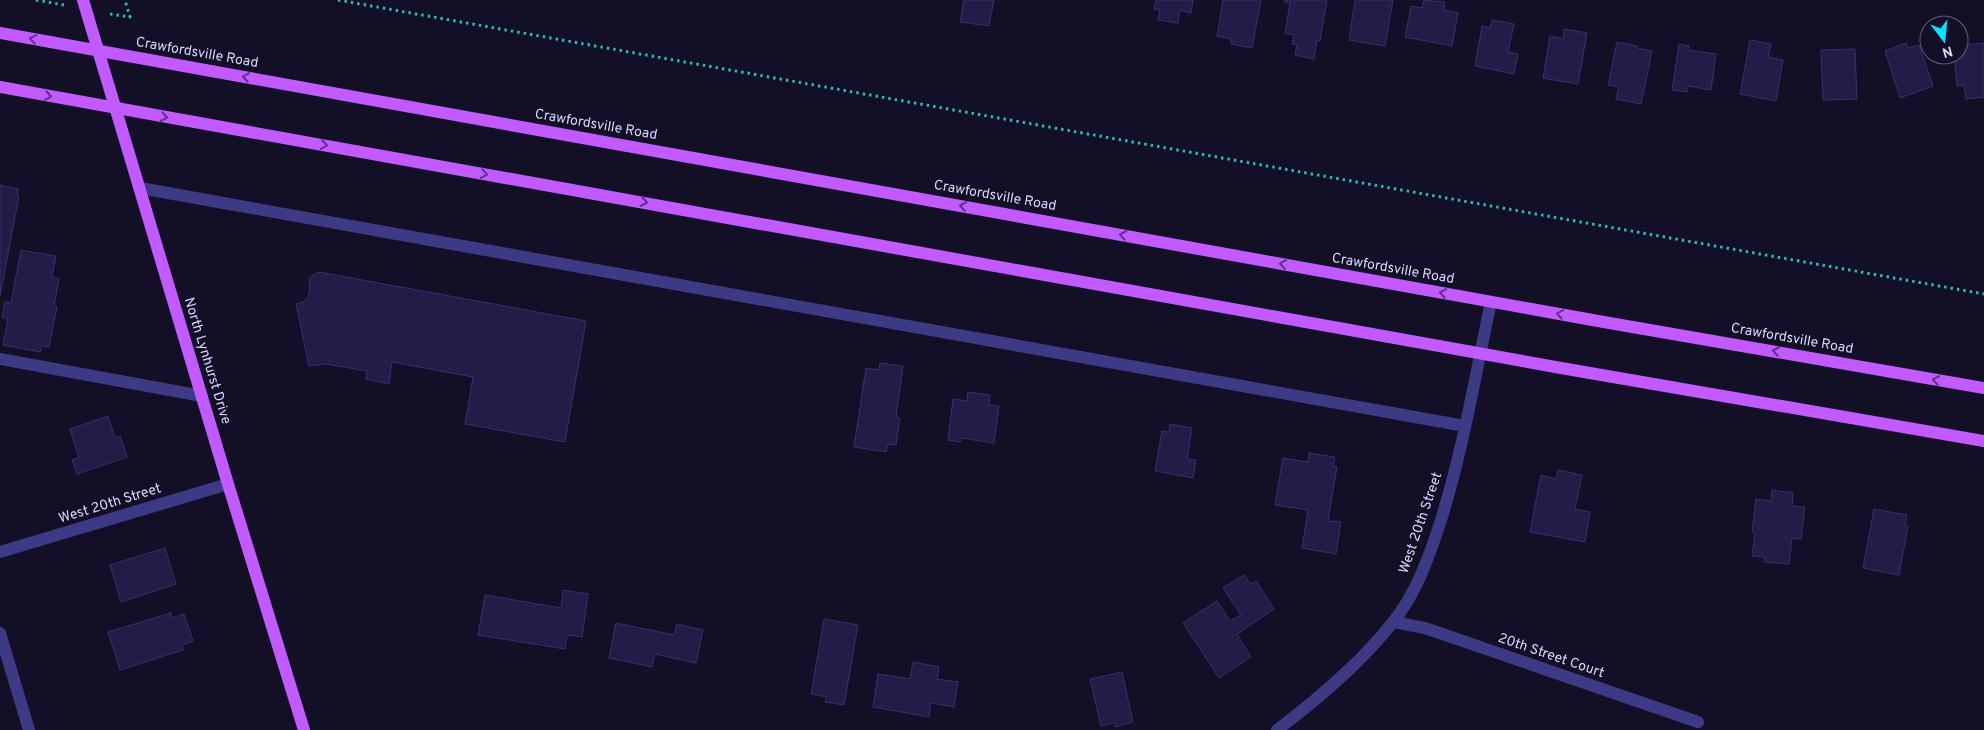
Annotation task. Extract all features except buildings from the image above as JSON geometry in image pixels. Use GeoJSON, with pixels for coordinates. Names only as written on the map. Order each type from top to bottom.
{"type":"FeatureCollection","features":[{"type":"Feature","properties":{"kind":"main road","name":"North Lynhurst Drive"},"geometry":{"type":"LineString","coordinates":[[83,0],[304,730]]}},
{"type":"Feature","properties":{"kind":"main road","name":"Crawfordsville Road"},"geometry":{"type":"LineString","coordinates":[[0,33],[1491,302],[1984,388]]}},
{"type":"Feature","properties":{"kind":"main road"},"geometry":{"type":"LineString","coordinates":[[0,87],[1480,353],[1984,441]]}},
{"type":"Feature","properties":{"kind":"street"},"geometry":{"type":"LineString","coordinates":[[140,188],[1465,426]]}},
{"type":"Feature","properties":{"kind":"street","name":"West 20th Street"},"geometry":{"type":"LineString","coordinates":[[1277,730],[1352,666],[1393,622],[1411,593],[1428,558],[1457,465],[1491,302]]}},
{"type":"Feature","properties":{"kind":"street"},"geometry":{"type":"LineString","coordinates":[[0,359],[202,396]]}},
{"type":"Feature","properties":{"kind":"street","name":"West 20th Street"},"geometry":{"type":"LineString","coordinates":[[0,552],[228,484]]}},
{"type":"Feature","properties":{"kind":"street","name":"20th Street Court"},"geometry":{"type":"LineString","coordinates":[[1393,622],[1425,628],[1698,722]]}},
{"type":"Feature","properties":{"kind":"street"},"geometry":{"type":"LineString","coordinates":[[0,633],[29,730]]}},
{"type":"Feature","properties":{"kind":"path"},"geometry":{"type":"LineString","coordinates":[[125,0],[130,17]]}},
{"type":"Feature","properties":{"kind":"path"},"geometry":{"type":"LineString","coordinates":[[338,0],[1984,294]]}}]}
